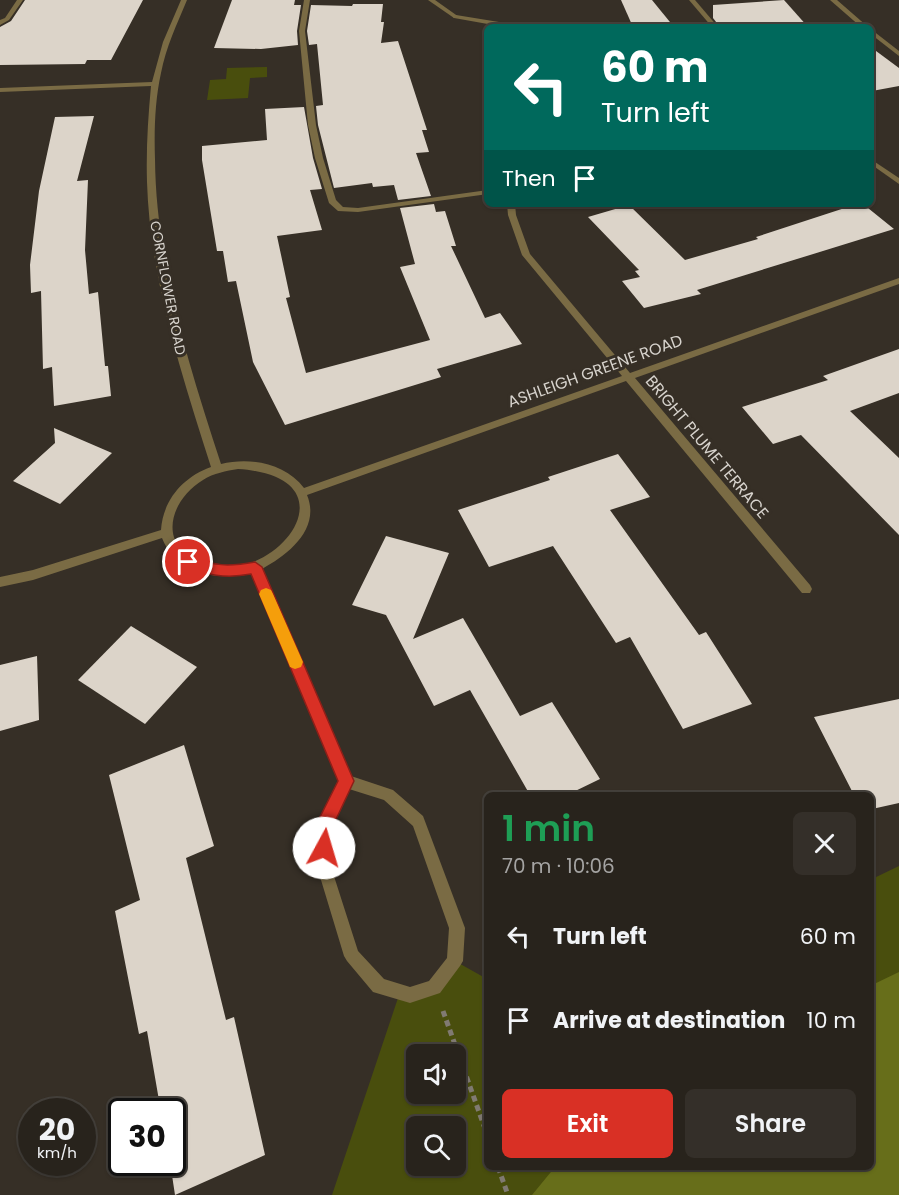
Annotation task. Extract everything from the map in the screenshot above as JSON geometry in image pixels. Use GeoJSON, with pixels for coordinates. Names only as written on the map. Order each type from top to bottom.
{"type":"FeatureCollection","features":[{"type":"Feature","properties":{"kind":"street"},"geometry":{"type":"LineString","coordinates":[[0,23],[7,19],[20,0]]}},
{"type":"Feature","properties":{"kind":"street","name":"CORNFLOWER ROAD"},"geometry":{"type":"LineString","coordinates":[[184,0],[170,32],[155,84],[149,159],[155,238],[180,355],[217,469]]}},
{"type":"Feature","properties":{"kind":"street"},"geometry":{"type":"LineString","coordinates":[[307,0],[302,31],[312,125],[332,201],[341,209],[358,210],[484,193]]}},
{"type":"Feature","properties":{"kind":"street"},"geometry":{"type":"LineString","coordinates":[[430,0],[456,17],[499,24]]}},
{"type":"Feature","properties":{"kind":"street"},"geometry":{"type":"LineString","coordinates":[[692,0],[712,24]]}},
{"type":"Feature","properties":{"kind":"street"},"geometry":{"type":"LineString","coordinates":[[833,0],[861,24]]}},
{"type":"Feature","properties":{"kind":"street"},"geometry":{"type":"LineString","coordinates":[[874,34],[899,54]]}},
{"type":"Feature","properties":{"kind":"street"},"geometry":{"type":"LineString","coordinates":[[0,90],[155,84]]}},
{"type":"Feature","properties":{"kind":"street"},"geometry":{"type":"LineString","coordinates":[[874,163],[899,182]]}},
{"type":"Feature","properties":{"kind":"street","name":"BRIGHT PLUME TERRACE"},"geometry":{"type":"LineString","coordinates":[[511,207],[526,255],[806,589]]}},
{"type":"Feature","properties":{"kind":"street","name":"ASHLEIGH GREENE ROAD"},"geometry":{"type":"LineString","coordinates":[[302,493],[899,282]]}},
{"type":"Feature","properties":{"kind":"street"},"geometry":{"type":"LineString","coordinates":[[238,465],[258,465],[277,471],[292,480],[302,493],[305,510],[303,526],[292,543],[276,558],[255,567],[231,572],[208,570],[188,562],[173,549],[166,532],[167,516],[173,501],[184,488],[217,469],[238,465]]}},
{"type":"Feature","properties":{"kind":"street"},"geometry":{"type":"LineString","coordinates":[[0,582],[33,575],[166,532]]}},
{"type":"Feature","properties":{"kind":"street"},"geometry":{"type":"LineString","coordinates":[[255,567],[346,781],[388,795],[418,821],[457,928],[455,961],[434,987],[410,995],[379,986],[352,956],[325,870],[323,827],[346,781]]}},
{"type":"Feature","properties":{"kind":"path"},"geometry":{"type":"LineString","coordinates":[[434,987],[484,1126]]}},
{"type":"Feature","properties":{"kind":"path"},"geometry":{"type":"LineString","coordinates":[[499,1170],[508,1195]]}},
{"type":"Feature","properties":{"kind":"green space"},"geometry":{"type":"Polygon","coordinates":[[[267,67],[267,77],[250,78],[248,98],[207,100],[210,80],[226,79],[227,68],[267,67]]]}},
{"type":"Feature","properties":{"kind":"green space"},"geometry":{"type":"Polygon","coordinates":[[[899,866],[899,1195],[332,1195],[400,992],[434,987],[455,961],[484,977],[484,1170],[874,1170],[874,878],[899,866]]]}},
{"type":"Feature","properties":{"kind":"green space"},"geometry":{"type":"Polygon","coordinates":[[[899,972],[899,1195],[532,1195],[553,1170],[874,1170],[874,984],[899,972]]]}},
{"type":"Feature","properties":{"kind":"building"},"geometry":{"type":"Polygon","coordinates":[[[25,0],[143,0],[111,60],[87,60],[85,64],[0,65],[0,27],[11,21],[25,0]]]}},
{"type":"Feature","properties":{"kind":"building"},"geometry":{"type":"Polygon","coordinates":[[[232,0],[295,0],[294,5],[301,5],[297,31],[298,45],[261,49],[214,48],[232,0]]]}},
{"type":"Feature","properties":{"kind":"building"},"geometry":{"type":"Polygon","coordinates":[[[621,0],[652,0],[672,24],[632,24],[621,0]]]}},
{"type":"Feature","properties":{"kind":"building"},"geometry":{"type":"Polygon","coordinates":[[[784,0],[805,24],[718,24],[713,18],[713,5],[784,0]]]}},
{"type":"Feature","properties":{"kind":"building"},"geometry":{"type":"Polygon","coordinates":[[[353,4],[383,4],[381,22],[384,22],[381,43],[398,41],[427,130],[422,130],[429,152],[416,153],[431,196],[398,200],[394,185],[373,187],[372,183],[334,188],[318,125],[316,106],[323,105],[317,44],[309,45],[307,31],[311,5],[352,6],[353,4]]]}},
{"type":"Feature","properties":{"kind":"building"},"geometry":{"type":"Polygon","coordinates":[[[874,49],[899,68],[899,86],[874,91],[874,49]]]}},
{"type":"Feature","properties":{"kind":"building"},"geometry":{"type":"Polygon","coordinates":[[[304,107],[313,158],[322,189],[310,190],[322,230],[277,236],[290,297],[286,298],[306,373],[430,340],[400,267],[415,264],[400,208],[434,204],[436,212],[445,211],[456,246],[451,246],[485,318],[500,313],[522,344],[437,369],[441,377],[285,425],[253,362],[236,281],[228,282],[223,251],[217,251],[202,160],[202,146],[267,140],[265,109],[304,107]]]}},
{"type":"Feature","properties":{"kind":"building"},"geometry":{"type":"Polygon","coordinates":[[[94,116],[77,181],[88,180],[85,250],[89,294],[98,292],[105,366],[108,366],[111,396],[54,406],[52,367],[43,369],[41,291],[31,293],[30,265],[39,191],[55,117],[94,116]]]}},
{"type":"Feature","properties":{"kind":"building"},"geometry":{"type":"Polygon","coordinates":[[[622,207],[631,207],[685,260],[758,239],[756,237],[848,207],[867,207],[894,229],[697,290],[701,294],[644,308],[622,281],[640,277],[635,271],[639,270],[588,217],[622,207]]]}},
{"type":"Feature","properties":{"kind":"building"},"geometry":{"type":"Polygon","coordinates":[[[899,349],[899,393],[850,411],[899,458],[899,535],[801,435],[773,444],[742,407],[828,380],[823,376],[899,349]]]}},
{"type":"Feature","properties":{"kind":"building"},"geometry":{"type":"Polygon","coordinates":[[[54,428],[112,453],[60,504],[13,481],[55,443],[54,428]]]}},
{"type":"Feature","properties":{"kind":"building"},"geometry":{"type":"Polygon","coordinates":[[[618,454],[650,497],[610,510],[699,635],[706,632],[752,704],[683,729],[630,637],[616,643],[553,546],[489,567],[458,510],[550,480],[548,477],[618,454]]]}},
{"type":"Feature","properties":{"kind":"building"},"geometry":{"type":"Polygon","coordinates":[[[386,536],[449,553],[413,639],[463,618],[520,716],[552,702],[600,779],[573,792],[528,792],[470,690],[434,706],[386,615],[352,605],[386,536]]]}},
{"type":"Feature","properties":{"kind":"building"},"geometry":{"type":"Polygon","coordinates":[[[131,626],[197,667],[145,724],[78,680],[131,626]]]}},
{"type":"Feature","properties":{"kind":"building"},"geometry":{"type":"Polygon","coordinates":[[[37,656],[39,720],[0,731],[0,665],[37,656]]]}},
{"type":"Feature","properties":{"kind":"building"},"geometry":{"type":"Polygon","coordinates":[[[899,699],[899,803],[874,809],[874,792],[852,792],[814,717],[899,699]]]}},
{"type":"Feature","properties":{"kind":"building"},"geometry":{"type":"Polygon","coordinates":[[[184,745],[214,846],[186,858],[226,1020],[234,1017],[265,1155],[175,1195],[172,1176],[186,1176],[186,1098],[159,1098],[147,1031],[139,1034],[115,911],[140,900],[109,775],[184,745]]]}},
{"type":"Feature","properties":{"kind":"slow traffic"},"geometry":{"type":"LineString","coordinates":[[266,594],[295,662]]}},
{"type":"Feature","properties":{"kind":"route"},"geometry":{"type":"LineString","coordinates":[[188,562],[208,570],[231,572],[255,567],[346,781],[323,827],[324,848]]}}]}
